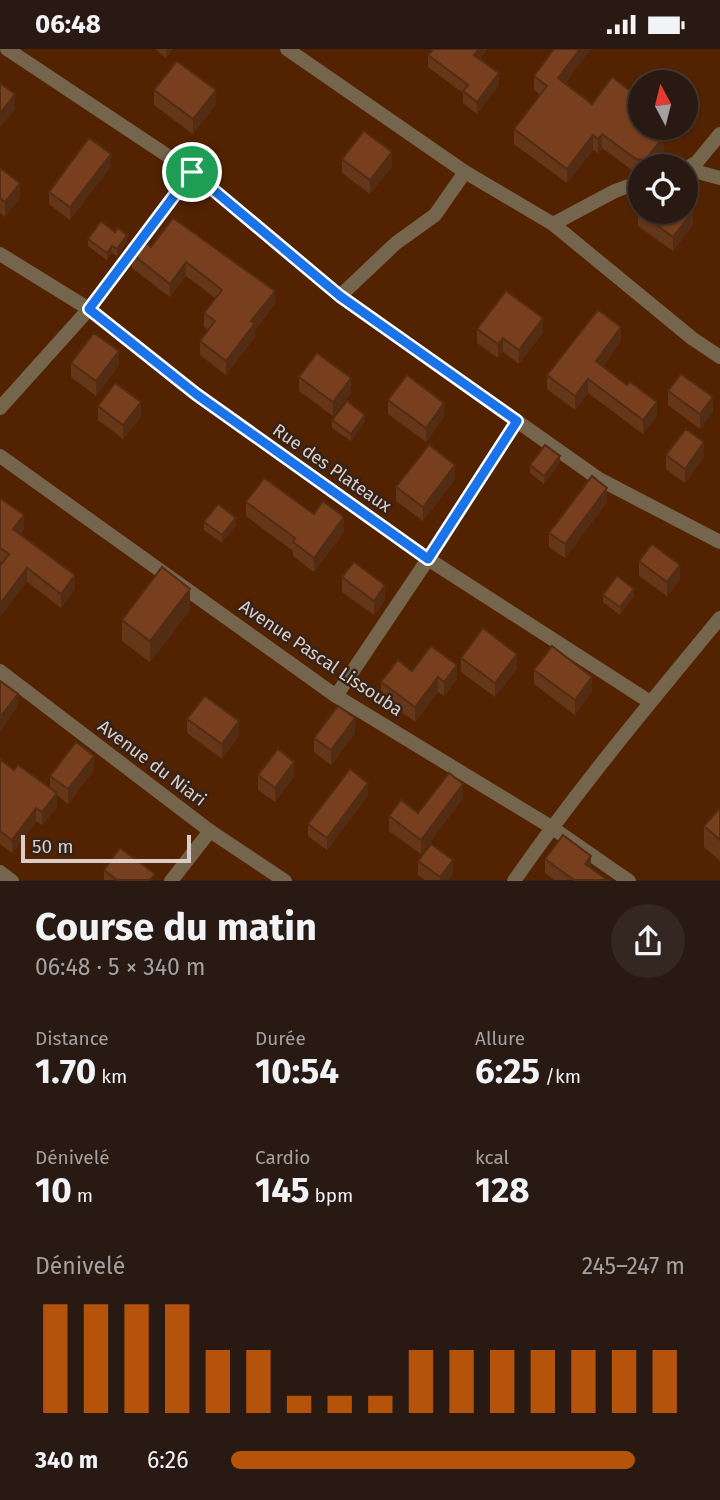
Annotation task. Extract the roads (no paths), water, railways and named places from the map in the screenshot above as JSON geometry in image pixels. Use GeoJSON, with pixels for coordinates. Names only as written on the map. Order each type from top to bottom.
{"type":"FeatureCollection","features":[{"type":"Feature","properties":{"kind":"street"},"geometry":{"type":"LineString","coordinates":[[7,49],[192,172],[340,296],[599,479],[720,542]]}},
{"type":"Feature","properties":{"kind":"street"},"geometry":{"type":"LineString","coordinates":[[287,49],[464,172],[553,224],[693,339],[720,357]]}},
{"type":"Feature","properties":{"kind":"street"},"geometry":{"type":"LineString","coordinates":[[698,161],[720,134]]}},
{"type":"Feature","properties":{"kind":"street"},"geometry":{"type":"LineString","coordinates":[[0,408],[89,309],[192,172]]}},
{"type":"Feature","properties":{"kind":"street"},"geometry":{"type":"LineString","coordinates":[[340,296],[396,243],[436,215],[464,172]]}},
{"type":"Feature","properties":{"kind":"street"},"geometry":{"type":"LineString","coordinates":[[698,172],[720,178]]}},
{"type":"Feature","properties":{"kind":"street"},"geometry":{"type":"LineString","coordinates":[[553,224],[628,186]]}},
{"type":"Feature","properties":{"kind":"street","name":"Rue des Plateaux"},"geometry":{"type":"LineString","coordinates":[[0,254],[89,309],[196,394],[428,559],[650,702]]}},
{"type":"Feature","properties":{"kind":"street"},"geometry":{"type":"LineString","coordinates":[[336,696],[517,421]]}},
{"type":"Feature","properties":{"kind":"street","name":"Avenue Pascal Lissouba"},"geometry":{"type":"LineString","coordinates":[[0,456],[336,696],[551,828],[629,880]]}},
{"type":"Feature","properties":{"kind":"street"},"geometry":{"type":"LineString","coordinates":[[514,880],[551,828],[650,702],[720,618]]}},
{"type":"Feature","properties":{"kind":"street","name":"Avenue du Niari"},"geometry":{"type":"LineString","coordinates":[[0,671],[210,831],[285,880]]}},
{"type":"Feature","properties":{"kind":"street"},"geometry":{"type":"LineString","coordinates":[[171,880],[210,831]]}},
{"type":"Feature","properties":{"kind":"street"},"geometry":{"type":"LineString","coordinates":[[0,872],[12,880]]}}]}
